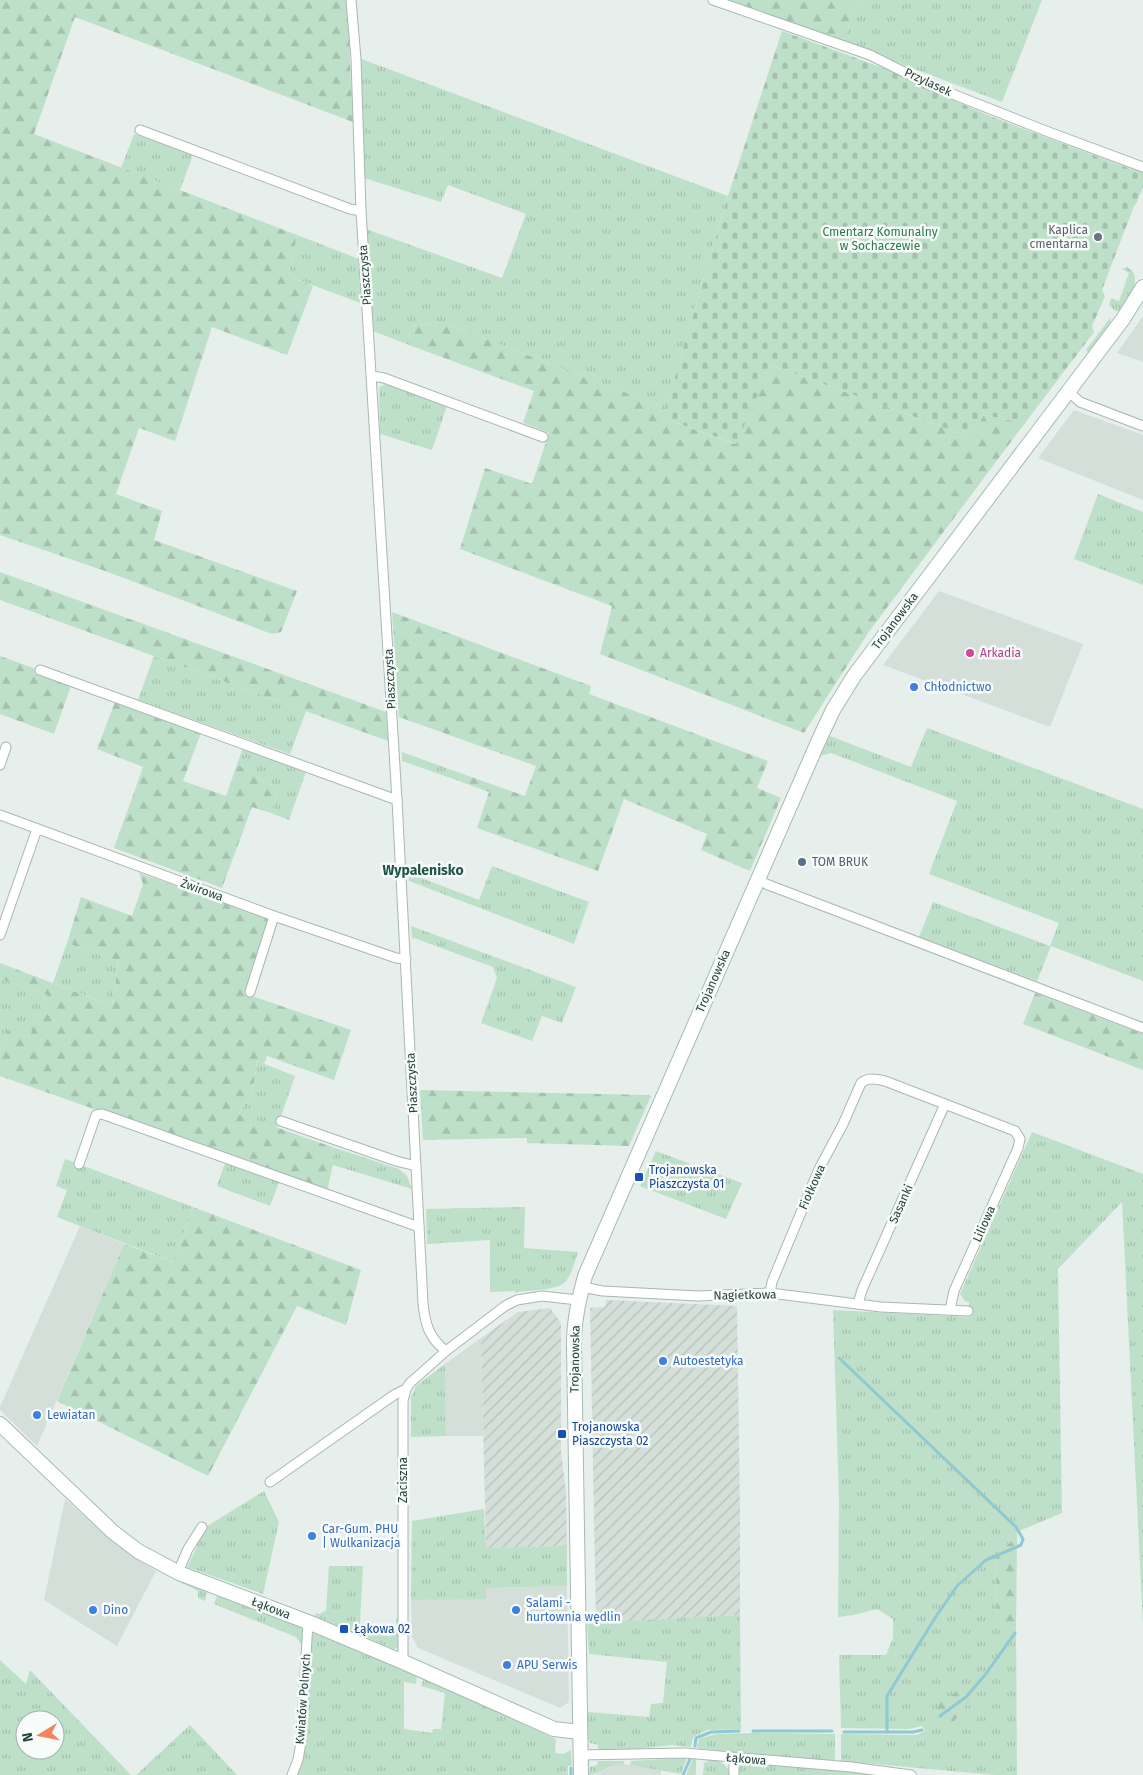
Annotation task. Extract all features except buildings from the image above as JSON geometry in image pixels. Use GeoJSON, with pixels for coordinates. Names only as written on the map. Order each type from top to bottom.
{"type":"FeatureCollection","features":[{"type":"Feature","properties":{"kind":"street","name":"Piaszczysta"},"geometry":{"type":"LineString","coordinates":[[351,0],[356,59],[361,211],[397,800],[425,1317],[435,1342],[446,1351]]}},
{"type":"Feature","properties":{"kind":"street","name":"Przylasek"},"geometry":{"type":"LineString","coordinates":[[713,0],[870,55],[932,86],[1143,167]]}},
{"type":"Feature","properties":{"kind":"street"},"geometry":{"type":"LineString","coordinates":[[140,130],[350,209],[361,211]]}},
{"type":"Feature","properties":{"kind":"street","name":"Trojanowska"},"geometry":{"type":"LineString","coordinates":[[581,1775],[574,1326],[580,1293],[594,1254],[833,710],[854,676],[1123,319],[1143,287]]}},
{"type":"Feature","properties":{"kind":"street"},"geometry":{"type":"LineString","coordinates":[[372,376],[384,378],[543,437]]}},
{"type":"Feature","properties":{"kind":"street"},"geometry":{"type":"LineString","coordinates":[[1068,391],[1080,402],[1143,426]]}},
{"type":"Feature","properties":{"kind":"street"},"geometry":{"type":"LineString","coordinates":[[40,670],[397,800]]}},
{"type":"Feature","properties":{"kind":"street"},"geometry":{"type":"LineString","coordinates":[[0,765],[6,748]]}},
{"type":"Feature","properties":{"kind":"street","name":"Żwirowa"},"geometry":{"type":"LineString","coordinates":[[0,816],[274,916],[396,958],[406,959]]}},
{"type":"Feature","properties":{"kind":"street"},"geometry":{"type":"LineString","coordinates":[[0,935],[37,829]]}},
{"type":"Feature","properties":{"kind":"street"},"geometry":{"type":"LineString","coordinates":[[758,878],[766,884],[1143,1028]]}},
{"type":"Feature","properties":{"kind":"street"},"geometry":{"type":"LineString","coordinates":[[250,992],[274,916]]}},
{"type":"Feature","properties":{"kind":"street","name":"Fiołkowa"},"geometry":{"type":"LineString","coordinates":[[770,1293],[772,1282],[819,1169],[843,1124],[861,1083],[866,1079],[885,1081],[945,1104]]}},
{"type":"Feature","properties":{"kind":"street","name":"Liliowa"},"geometry":{"type":"LineString","coordinates":[[945,1104],[1014,1131],[1020,1139],[1018,1148],[954,1292],[950,1310]]}},
{"type":"Feature","properties":{"kind":"street","name":"Sasanki"},"geometry":{"type":"LineString","coordinates":[[858,1304],[862,1290],[945,1104]]}},
{"type":"Feature","properties":{"kind":"street"},"geometry":{"type":"LineString","coordinates":[[79,1164],[96,1114],[102,1114],[419,1227]]}},
{"type":"Feature","properties":{"kind":"street"},"geometry":{"type":"LineString","coordinates":[[281,1121],[396,1161],[416,1166]]}},
{"type":"Feature","properties":{"kind":"street","name":"Nagietkowa"},"geometry":{"type":"LineString","coordinates":[[580,1293],[603,1291],[698,1296],[770,1293],[881,1307],[968,1311]]}},
{"type":"Feature","properties":{"kind":"street"},"geometry":{"type":"LineString","coordinates":[[270,1482],[394,1395],[406,1389],[410,1383],[446,1351],[505,1306],[517,1300],[580,1293]]}},
{"type":"Feature","properties":{"kind":"street","name":"Zaciszna"},"geometry":{"type":"LineString","coordinates":[[400,1661],[403,1655],[403,1401],[406,1389]]}},
{"type":"Feature","properties":{"kind":"street","name":"Łąkowa"},"geometry":{"type":"LineString","coordinates":[[0,1424],[113,1532],[138,1551],[178,1572],[308,1622],[554,1729],[580,1732]]}},
{"type":"Feature","properties":{"kind":"street"},"geometry":{"type":"LineString","coordinates":[[178,1572],[188,1549],[202,1527]]}},
{"type":"Feature","properties":{"kind":"street","name":"Kwiatów Polnych"},"geometry":{"type":"LineString","coordinates":[[292,1775],[298,1760],[301,1742],[308,1622]]}},
{"type":"Feature","properties":{"kind":"street","name":"Łąkowa"},"geometry":{"type":"LineString","coordinates":[[580,1755],[685,1753],[851,1767],[911,1775]]}},
{"type":"Feature","properties":{"kind":"street"},"geometry":{"type":"LineString","coordinates":[[734,1758],[734,1775]]}},
{"type":"Feature","properties":{"kind":"shaded area"},"geometry":{"type":"Polygon","coordinates":[[[1143,316],[1143,362],[1117,353],[1143,316]]]}},
{"type":"Feature","properties":{"kind":"shaded area"},"geometry":{"type":"Polygon","coordinates":[[[1074,410],[1143,435],[1143,500],[1038,458],[1074,410]]]}},
{"type":"Feature","properties":{"kind":"shaded area"},"geometry":{"type":"Polygon","coordinates":[[[939,591],[1083,644],[1050,727],[883,665],[939,591]]]}},
{"type":"Feature","properties":{"kind":"shaded area"},"geometry":{"type":"Polygon","coordinates":[[[80,1226],[124,1244],[37,1446],[0,1410],[0,1407],[80,1226]]]}},
{"type":"Feature","properties":{"kind":"shaded area"},"geometry":{"type":"Polygon","coordinates":[[[606,1300],[737,1306],[740,1615],[596,1623],[590,1308],[605,1307],[606,1300]]]}},
{"type":"Feature","properties":{"kind":"shaded area"},"geometry":{"type":"Polygon","coordinates":[[[550,1308],[561,1323],[561,1452],[566,1491],[567,1546],[486,1548],[481,1338],[518,1312],[550,1308]]]}},
{"type":"Feature","properties":{"kind":"shaded area"},"geometry":{"type":"Polygon","coordinates":[[[481,1338],[483,1436],[446,1436],[445,1364],[481,1338]]]}},
{"type":"Feature","properties":{"kind":"shaded area"},"geometry":{"type":"Polygon","coordinates":[[[65,1499],[117,1545],[156,1571],[117,1646],[44,1600],[65,1499]]]}},
{"type":"Feature","properties":{"kind":"shaded area"},"geometry":{"type":"Polygon","coordinates":[[[567,1586],[569,1702],[560,1708],[418,1648],[412,1637],[411,1600],[486,1598],[486,1588],[567,1586]]]}},
{"type":"Feature","properties":{"kind":"shaded area"},"geometry":{"type":"Polygon","coordinates":[[[617,1763],[661,1770],[661,1775],[596,1775],[617,1763]]]}},
{"type":"Feature","properties":{"kind":"green space"},"geometry":{"type":"Polygon","coordinates":[[[0,0],[347,0],[353,122],[75,17],[34,134],[297,235],[288,276],[313,286],[287,355],[212,327],[175,441],[139,428],[116,494],[162,511],[154,540],[297,591],[281,632],[272,634],[108,572],[0,535],[0,0]]]}},
{"type":"Feature","properties":{"kind":"green space"},"geometry":{"type":"Polygon","coordinates":[[[725,0],[858,0],[843,42],[725,0]]]}},
{"type":"Feature","properties":{"kind":"green space"},"geometry":{"type":"Polygon","coordinates":[[[858,0],[1042,0],[1002,102],[843,42],[858,0]]]}},
{"type":"Feature","properties":{"kind":"green space","name":"Cmentarz Komunalny w Sochaczewie"},"geometry":{"type":"Polygon","coordinates":[[[782,31],[905,76],[941,95],[995,118],[1131,169],[1143,171],[1143,187],[1102,290],[1105,296],[1092,326],[1094,332],[1025,423],[984,415],[970,437],[771,365],[736,444],[663,418],[728,196],[782,31]]]}},
{"type":"Feature","properties":{"kind":"green space"},"geometry":{"type":"Polygon","coordinates":[[[359,58],[728,196],[666,408],[441,322],[410,326],[409,345],[373,331],[366,229],[502,278],[526,214],[448,185],[441,202],[364,178],[359,58]]]}},
{"type":"Feature","properties":{"kind":"green space"},"geometry":{"type":"Polygon","coordinates":[[[134,134],[193,155],[180,190],[121,168],[134,134]]]}},
{"type":"Feature","properties":{"kind":"green space"},"geometry":{"type":"Polygon","coordinates":[[[297,235],[359,259],[363,304],[288,276],[297,235]]]}},
{"type":"Feature","properties":{"kind":"green space"},"geometry":{"type":"Polygon","coordinates":[[[1127,267],[1134,276],[1134,287],[1123,311],[1115,311],[1109,305],[1111,298],[1119,301],[1129,273],[1122,269],[1127,267]]]}},
{"type":"Feature","properties":{"kind":"green space"},"geometry":{"type":"Polygon","coordinates":[[[1110,318],[1112,325],[1089,353],[1086,350],[1110,318]]]}},
{"type":"Feature","properties":{"kind":"green space"},"geometry":{"type":"Polygon","coordinates":[[[441,322],[666,408],[663,418],[735,444],[771,365],[970,437],[984,415],[1025,423],[868,633],[804,733],[600,654],[612,606],[460,549],[485,468],[532,484],[549,433],[523,423],[534,391],[409,345],[410,326],[441,322]]]}},
{"type":"Feature","properties":{"kind":"green space"},"geometry":{"type":"Polygon","coordinates":[[[386,384],[447,406],[432,450],[380,434],[379,387],[386,384]]]}},
{"type":"Feature","properties":{"kind":"green space"},"geometry":{"type":"Polygon","coordinates":[[[1098,494],[1143,512],[1143,585],[1074,559],[1098,494]]]}},
{"type":"Feature","properties":{"kind":"green space"},"geometry":{"type":"Polygon","coordinates":[[[0,572],[386,712],[388,741],[0,600],[0,572]]]}},
{"type":"Feature","properties":{"kind":"green space"},"geometry":{"type":"Polygon","coordinates":[[[392,612],[591,686],[589,694],[768,761],[757,788],[781,798],[750,871],[701,850],[707,834],[624,799],[598,871],[477,828],[489,792],[459,781],[460,773],[525,796],[536,766],[399,717],[392,612]]]}},
{"type":"Feature","properties":{"kind":"green space"},"geometry":{"type":"Polygon","coordinates":[[[0,656],[36,669],[35,673],[71,686],[54,734],[0,714],[0,656]]]}},
{"type":"Feature","properties":{"kind":"green space"},"geometry":{"type":"Polygon","coordinates":[[[154,656],[306,711],[290,754],[138,700],[154,656]]]}},
{"type":"Feature","properties":{"kind":"green space"},"geometry":{"type":"Polygon","coordinates":[[[115,702],[201,733],[183,781],[226,796],[237,764],[278,790],[271,813],[252,807],[222,888],[114,848],[143,767],[97,749],[115,702]]]}},
{"type":"Feature","properties":{"kind":"green space"},"geometry":{"type":"Polygon","coordinates":[[[927,728],[1143,809],[1143,981],[1051,946],[1037,981],[919,937],[933,902],[1050,946],[1059,923],[929,874],[957,801],[831,753],[820,756],[830,736],[911,767],[927,728]]]}},
{"type":"Feature","properties":{"kind":"green space"},"geometry":{"type":"Polygon","coordinates":[[[243,748],[306,772],[289,820],[271,813],[278,790],[237,764],[243,748]]]}},
{"type":"Feature","properties":{"kind":"green space"},"geometry":{"type":"Polygon","coordinates":[[[402,752],[460,773],[459,781],[402,761],[402,752]]]}},
{"type":"Feature","properties":{"kind":"green space"},"geometry":{"type":"Polygon","coordinates":[[[492,866],[589,902],[574,944],[409,881],[408,873],[479,900],[492,866]]]}},
{"type":"Feature","properties":{"kind":"green space"},"geometry":{"type":"Polygon","coordinates":[[[139,873],[270,919],[246,994],[351,1030],[334,1080],[267,1056],[264,1064],[257,1061],[252,1095],[238,1114],[332,1147],[333,1165],[327,1191],[0,1076],[0,1051],[7,1031],[31,1038],[32,1024],[47,995],[0,979],[0,963],[113,1006],[118,961],[67,943],[81,897],[132,916],[143,884],[139,873]]]}},
{"type":"Feature","properties":{"kind":"green space"},"geometry":{"type":"Polygon","coordinates":[[[411,926],[576,987],[562,1023],[542,1016],[532,1041],[481,1023],[497,978],[493,967],[414,938],[412,939],[411,926]]]}},
{"type":"Feature","properties":{"kind":"green space"},"geometry":{"type":"Polygon","coordinates":[[[67,943],[118,961],[113,1006],[53,983],[67,943]]]}},
{"type":"Feature","properties":{"kind":"green space"},"geometry":{"type":"Polygon","coordinates":[[[0,979],[47,995],[32,1024],[32,1038],[7,1032],[0,1051],[0,979]]]}},
{"type":"Feature","properties":{"kind":"green space"},"geometry":{"type":"Polygon","coordinates":[[[1035,993],[1143,1034],[1143,1070],[1023,1024],[1035,993]]]}},
{"type":"Feature","properties":{"kind":"green space"},"geometry":{"type":"Polygon","coordinates":[[[257,1061],[295,1076],[277,1128],[238,1114],[252,1095],[257,1061]]]}},
{"type":"Feature","properties":{"kind":"green space"},"geometry":{"type":"Polygon","coordinates":[[[420,1090],[651,1096],[629,1146],[527,1143],[527,1138],[423,1140],[420,1090]]]}},
{"type":"Feature","properties":{"kind":"green space"},"geometry":{"type":"Polygon","coordinates":[[[1032,1132],[1143,1174],[1143,1625],[1122,1202],[1058,1269],[1062,1513],[1017,1532],[1017,1539],[996,1551],[997,1626],[1016,1629],[1017,1775],[995,1775],[841,1761],[841,1734],[917,1735],[925,1731],[922,1726],[909,1729],[841,1728],[839,1655],[886,1655],[893,1638],[893,1619],[877,1609],[838,1617],[839,1501],[833,1310],[969,1317],[969,1302],[965,1301],[960,1294],[1032,1132]]]}},
{"type":"Feature","properties":{"kind":"green space"},"geometry":{"type":"Polygon","coordinates":[[[332,1147],[399,1169],[407,1176],[412,1189],[333,1165],[332,1147]]]}},
{"type":"Feature","properties":{"kind":"green space"},"geometry":{"type":"Polygon","coordinates":[[[656,1151],[742,1183],[726,1219],[640,1186],[656,1151]]]}},
{"type":"Feature","properties":{"kind":"green space"},"geometry":{"type":"Polygon","coordinates":[[[65,1159],[193,1207],[173,1262],[57,1217],[67,1190],[56,1186],[65,1159]]]}},
{"type":"Feature","properties":{"kind":"green space"},"geometry":{"type":"Polygon","coordinates":[[[226,1160],[280,1180],[270,1206],[217,1186],[226,1160]]]}},
{"type":"Feature","properties":{"kind":"green space"},"geometry":{"type":"Polygon","coordinates":[[[193,1207],[361,1270],[346,1325],[297,1306],[208,1476],[57,1401],[124,1244],[173,1262],[193,1207]]]}},
{"type":"Feature","properties":{"kind":"green space"},"geometry":{"type":"Polygon","coordinates":[[[525,1207],[524,1248],[578,1252],[572,1271],[562,1285],[550,1289],[515,1293],[515,1291],[490,1292],[490,1240],[427,1244],[426,1209],[525,1207]]]}},
{"type":"Feature","properties":{"kind":"green space"},"geometry":{"type":"Polygon","coordinates":[[[445,1364],[446,1436],[411,1437],[411,1397],[416,1386],[445,1364]]]}},
{"type":"Feature","properties":{"kind":"green space"},"geometry":{"type":"Polygon","coordinates":[[[264,1491],[279,1522],[263,1594],[187,1567],[197,1547],[197,1539],[204,1528],[264,1491]]]}},
{"type":"Feature","properties":{"kind":"green space"},"geometry":{"type":"Polygon","coordinates":[[[484,1509],[486,1548],[567,1546],[567,1586],[486,1588],[486,1599],[411,1600],[412,1521],[484,1509]]]}},
{"type":"Feature","properties":{"kind":"green space"},"geometry":{"type":"Polygon","coordinates":[[[1017,1539],[1016,1629],[997,1627],[996,1551],[1017,1539]]]}},
{"type":"Feature","properties":{"kind":"green space"},"geometry":{"type":"Polygon","coordinates":[[[329,1566],[363,1566],[360,1624],[389,1637],[396,1632],[396,1618],[400,1619],[400,1644],[398,1647],[394,1649],[315,1616],[316,1613],[320,1614],[326,1610],[329,1566]]]}},
{"type":"Feature","properties":{"kind":"green space"},"geometry":{"type":"Polygon","coordinates":[[[178,1581],[207,1591],[205,1601],[198,1598],[198,1591],[178,1581]]]}},
{"type":"Feature","properties":{"kind":"green space"},"geometry":{"type":"Polygon","coordinates":[[[218,1594],[231,1599],[231,1601],[303,1626],[303,1648],[296,1637],[214,1604],[218,1594]]]}},
{"type":"Feature","properties":{"kind":"green space"},"geometry":{"type":"Polygon","coordinates":[[[740,1615],[741,1729],[707,1730],[693,1737],[691,1747],[671,1745],[633,1750],[598,1750],[598,1745],[590,1743],[588,1739],[588,1712],[649,1717],[651,1704],[663,1703],[667,1662],[589,1654],[587,1623],[740,1615]]]}},
{"type":"Feature","properties":{"kind":"green space"},"geometry":{"type":"Polygon","coordinates":[[[313,1632],[417,1675],[416,1684],[404,1682],[404,1729],[432,1733],[433,1729],[441,1729],[445,1693],[421,1686],[424,1678],[556,1739],[555,1753],[563,1754],[571,1750],[572,1765],[568,1766],[568,1775],[296,1775],[301,1765],[305,1748],[313,1632]]]}},
{"type":"Feature","properties":{"kind":"green space"},"geometry":{"type":"Polygon","coordinates":[[[0,1660],[26,1684],[30,1670],[131,1775],[0,1775],[0,1660]]]}},
{"type":"Feature","properties":{"kind":"green space"},"geometry":{"type":"Polygon","coordinates":[[[966,1684],[976,1693],[954,1721],[941,1723],[936,1713],[938,1705],[966,1684]]]}},
{"type":"Feature","properties":{"kind":"green space"},"geometry":{"type":"Polygon","coordinates":[[[190,1725],[237,1775],[136,1775],[190,1725]]]}},
{"type":"Feature","properties":{"kind":"green space"},"geometry":{"type":"Polygon","coordinates":[[[716,1734],[835,1734],[835,1758],[834,1761],[789,1758],[697,1748],[699,1739],[716,1734]]]}},
{"type":"Feature","properties":{"kind":"green space"},"geometry":{"type":"Polygon","coordinates":[[[687,1758],[681,1774],[630,1765],[631,1761],[687,1758]]]}},
{"type":"Feature","properties":{"kind":"green space"},"geometry":{"type":"Polygon","coordinates":[[[693,1758],[696,1758],[696,1775],[686,1775],[693,1758]]]}},
{"type":"Feature","properties":{"kind":"green space"},"geometry":{"type":"Polygon","coordinates":[[[711,1759],[724,1764],[730,1775],[703,1775],[704,1763],[711,1759]]]}},
{"type":"Feature","properties":{"kind":"green space"},"geometry":{"type":"Polygon","coordinates":[[[598,1761],[624,1761],[624,1764],[615,1765],[598,1773],[588,1775],[590,1767],[597,1765],[598,1761]]]}},
{"type":"Feature","properties":{"kind":"green space"},"geometry":{"type":"Polygon","coordinates":[[[747,1762],[884,1775],[738,1775],[740,1767],[747,1762]]]}},
{"type":"Feature","properties":{"kind":"waterway"},"geometry":{"type":"LineString","coordinates":[[839,1358],[1016,1527],[1023,1539],[1021,1545],[986,1560],[957,1586],[887,1696],[887,1732]]}},
{"type":"Feature","properties":{"kind":"waterway"},"geometry":{"type":"LineString","coordinates":[[940,1716],[966,1697],[985,1675],[1015,1633]]}},
{"type":"Feature","properties":{"kind":"waterway"},"geometry":{"type":"LineString","coordinates":[[844,1732],[913,1732],[922,1730]]}},
{"type":"Feature","properties":{"kind":"waterway"},"geometry":{"type":"LineString","coordinates":[[695,1746],[696,1738],[711,1732],[739,1731]]}},
{"type":"Feature","properties":{"kind":"waterway"},"geometry":{"type":"LineString","coordinates":[[753,1731],[832,1731]]}},
{"type":"Feature","properties":{"kind":"waterway"},"geometry":{"type":"LineString","coordinates":[[683,1775],[690,1759]]}},
{"type":"Feature","properties":{"kind":"waterway"},"geometry":{"type":"LineString","coordinates":[[571,1768],[571,1775]]}},
{"type":"Feature","properties":{"kind":"place","name":"Kaplica cmentarna"},"geometry":{"type":"Point","coordinates":[1098,237]}},
{"type":"Feature","properties":{"kind":"place","name":"Arkadia"},"geometry":{"type":"Point","coordinates":[970,653]}},
{"type":"Feature","properties":{"kind":"place","name":"Chłodnictwo"},"geometry":{"type":"Point","coordinates":[914,687]}},
{"type":"Feature","properties":{"kind":"place","name":"TOM BRUK"},"geometry":{"type":"Point","coordinates":[802,862]}},
{"type":"Feature","properties":{"kind":"place","name":"Trojanowska Piaszczysta 01"},"geometry":{"type":"Point","coordinates":[639,1177]}},
{"type":"Feature","properties":{"kind":"place","name":"Autoestetyka"},"geometry":{"type":"Point","coordinates":[663,1361]}},
{"type":"Feature","properties":{"kind":"place","name":"Lewiatan"},"geometry":{"type":"Point","coordinates":[37,1415]}},
{"type":"Feature","properties":{"kind":"place","name":"Trojanowska Piaszczysta 02"},"geometry":{"type":"Point","coordinates":[562,1434]}},
{"type":"Feature","properties":{"kind":"place","name":"Car-Gum. PHU | Wulkanizacja"},"geometry":{"type":"Point","coordinates":[312,1536]}},
{"type":"Feature","properties":{"kind":"place","name":"Dino"},"geometry":{"type":"Point","coordinates":[93,1610]}},
{"type":"Feature","properties":{"kind":"place","name":"Salami - hurtownia wędlin"},"geometry":{"type":"Point","coordinates":[516,1610]}},
{"type":"Feature","properties":{"kind":"place","name":"Łąkowa 02"},"geometry":{"type":"Point","coordinates":[344,1629]}},
{"type":"Feature","properties":{"kind":"place","name":"APU Serwis"},"geometry":{"type":"Point","coordinates":[507,1665]}},
{"type":"Feature","properties":{"kind":"district","name":"Wypalenisko"},"geometry":{"type":"Point","coordinates":[423,870]}}]}
